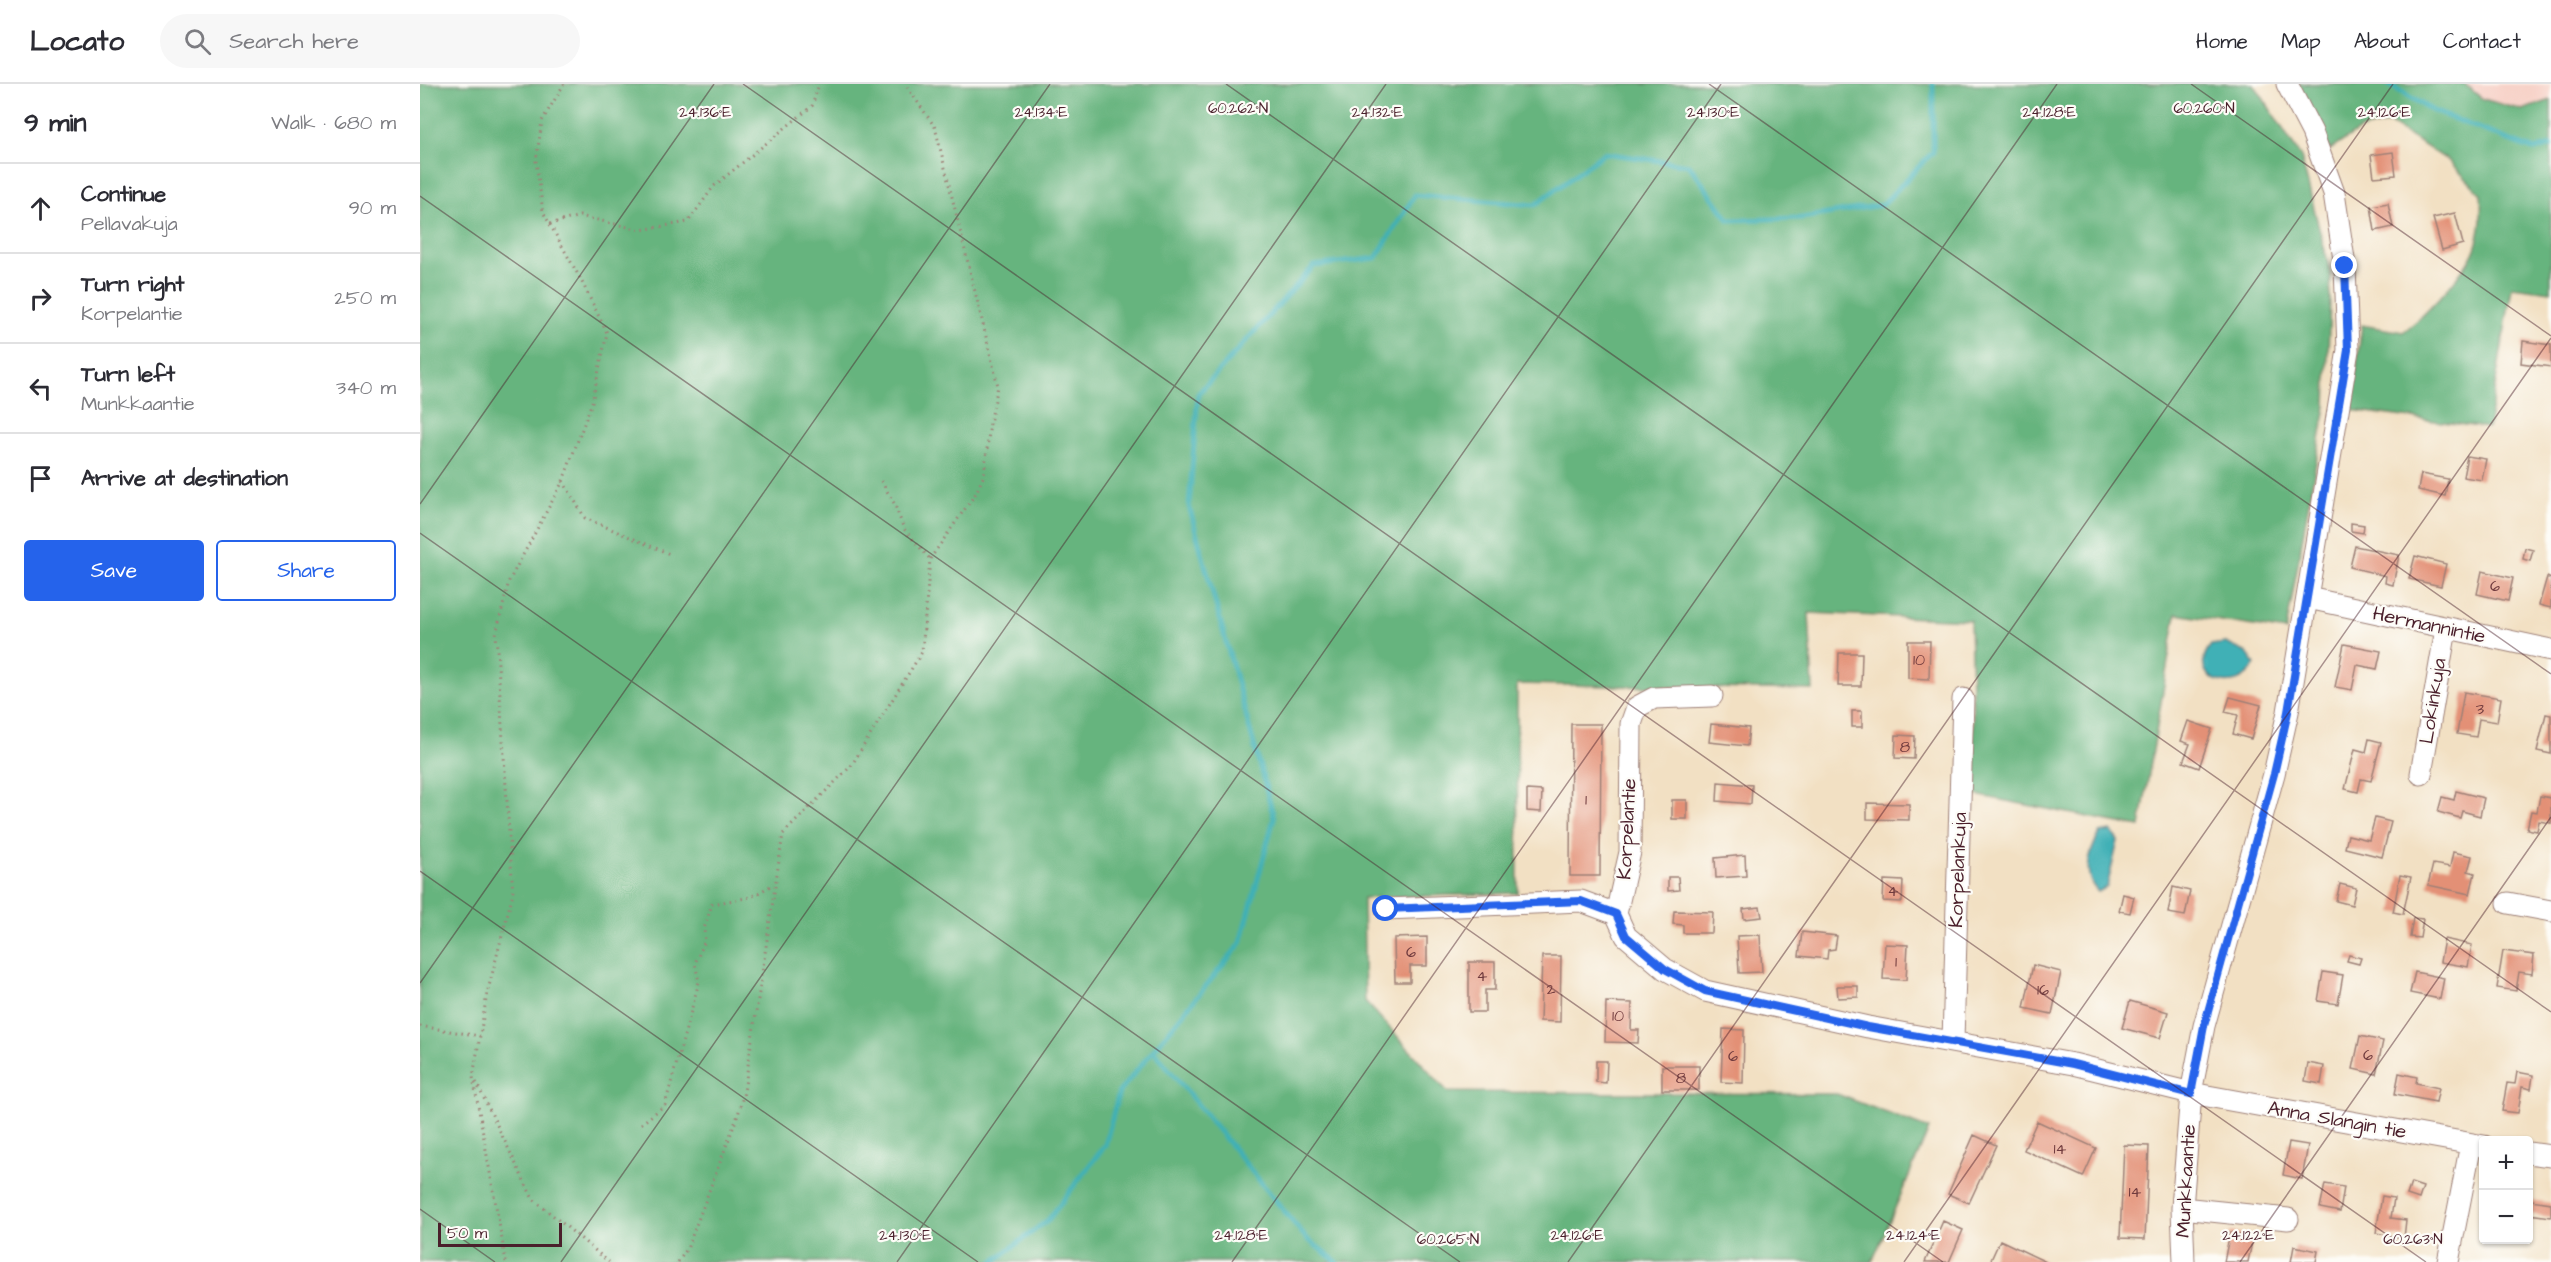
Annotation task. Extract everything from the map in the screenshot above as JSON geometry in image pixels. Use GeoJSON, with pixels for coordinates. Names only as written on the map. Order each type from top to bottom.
{"type":"FeatureCollection","features":[{"type":"Feature","properties":{"kind":"street","name":"Munkkaantie"},"geometry":{"type":"LineString","coordinates":[[2184,1262],[2182,1208],[2191,1094],[2204,1026],[2274,774],[2288,712],[2348,350],[2349,322],[2345,266],[2334,193],[2316,141],[2287,84]]}},
{"type":"Feature","properties":{"kind":"street","name":"Hermannintie"},"geometry":{"type":"LineString","coordinates":[[2308,598],[2551,650]]}},
{"type":"Feature","properties":{"kind":"street","name":"Lokinkuja"},"geometry":{"type":"LineString","coordinates":[[2421,774],[2446,629]]}},
{"type":"Feature","properties":{"kind":"street","name":"Korpelantie"},"geometry":{"type":"LineString","coordinates":[[1616,914],[1624,888],[1630,852],[1631,724],[1637,707],[1654,698],[1712,696]]}},
{"type":"Feature","properties":{"kind":"street","name":"Korpelankuja"},"geometry":{"type":"LineString","coordinates":[[1953,1041],[1963,699]]}},
{"type":"Feature","properties":{"kind":"street"},"geometry":{"type":"LineString","coordinates":[[1386,909],[1581,901],[1616,914],[1626,936],[1665,969],[1705,991],[1868,1027],[2073,1064],[2191,1094]]}},
{"type":"Feature","properties":{"kind":"street"},"geometry":{"type":"LineString","coordinates":[[2508,903],[2551,911]]}},
{"type":"Feature","properties":{"kind":"street","name":"Anna Slangin tie"},"geometry":{"type":"LineString","coordinates":[[2191,1094],[2477,1145]]}},
{"type":"Feature","properties":{"kind":"street"},"geometry":{"type":"LineString","coordinates":[[2448,1262],[2477,1145]]}},
{"type":"Feature","properties":{"kind":"street"},"geometry":{"type":"LineString","coordinates":[[2533,1154],[2551,1156]]}},
{"type":"Feature","properties":{"kind":"street"},"geometry":{"type":"LineString","coordinates":[[2182,1208],[2288,1219]]}},
{"type":"Feature","properties":{"kind":"path"},"geometry":{"type":"LineString","coordinates":[[506,1262],[473,1077],[487,994],[513,893],[496,634],[509,581],[563,481],[592,402],[606,333],[580,278],[543,212],[536,161],[542,122],[564,84]]}},
{"type":"Feature","properties":{"kind":"path"},"geometry":{"type":"LineString","coordinates":[[550,224],[580,216],[641,230],[688,222],[714,186],[812,106],[819,84]]}},
{"type":"Feature","properties":{"kind":"path"},"geometry":{"type":"LineString","coordinates":[[678,1262],[687,1249],[738,1115],[744,1092],[783,834],[851,766],[922,652],[930,559],[976,493],[984,475],[990,423],[998,386],[936,127],[905,84]]}},
{"type":"Feature","properties":{"kind":"path"},"geometry":{"type":"LineString","coordinates":[[563,481],[585,518],[672,555]]}},
{"type":"Feature","properties":{"kind":"path"},"geometry":{"type":"LineString","coordinates":[[881,481],[894,503],[904,529],[930,559]]}},
{"type":"Feature","properties":{"kind":"path"},"geometry":{"type":"LineString","coordinates":[[641,1124],[664,1105],[699,982],[695,963],[705,941],[704,929],[712,904],[750,897],[774,884]]}},
{"type":"Feature","properties":{"kind":"path"},"geometry":{"type":"LineString","coordinates":[[420,1026],[480,1036]]}},
{"type":"Feature","properties":{"kind":"path"},"geometry":{"type":"LineString","coordinates":[[473,1077],[533,1199],[609,1262]]}},
{"type":"Feature","properties":{"kind":"shaded area"},"geometry":{"type":"Polygon","coordinates":[[[2464,84],[2551,84],[2551,100],[2522,110],[2483,99],[2464,84]]]}},
{"type":"Feature","properties":{"kind":"green space"},"geometry":{"type":"Polygon","coordinates":[[[420,84],[2254,84],[2301,157],[2331,275],[2326,406],[2286,631],[2176,614],[2140,827],[1975,795],[1970,620],[1809,613],[1813,690],[1517,684],[1518,893],[1363,898],[1365,1001],[1448,1092],[1837,1094],[1929,1129],[1872,1262],[420,1262],[420,84]]]}},
{"type":"Feature","properties":{"kind":"green space"},"geometry":{"type":"Polygon","coordinates":[[[2294,84],[2464,84],[2483,99],[2522,110],[2551,100],[2551,292],[2512,287],[2488,428],[2351,410],[2362,325],[2403,332],[2444,294],[2463,270],[2475,249],[2481,222],[2481,194],[2449,161],[2389,123],[2360,130],[2330,150],[2294,84]]]}},
{"type":"Feature","properties":{"kind":"water"},"geometry":{"type":"Polygon","coordinates":[[[2226,643],[2247,653],[2255,664],[2247,675],[2237,681],[2226,683],[2209,675],[2204,667],[2204,657],[2211,645],[2226,643]]]}},
{"type":"Feature","properties":{"kind":"water"},"geometry":{"type":"Polygon","coordinates":[[[2111,831],[2118,841],[2107,887],[2098,892],[2088,871],[2090,856],[2100,833],[2111,831]]]}},
{"type":"Feature","properties":{"kind":"building"},"geometry":{"type":"Polygon","coordinates":[[[2393,152],[2396,175],[2374,177],[2371,155],[2393,152]]]}},
{"type":"Feature","properties":{"kind":"building"},"geometry":{"type":"Polygon","coordinates":[[[2388,203],[2393,227],[2375,231],[2371,206],[2388,203]]]}},
{"type":"Feature","properties":{"kind":"building"},"geometry":{"type":"Polygon","coordinates":[[[2455,213],[2463,244],[2442,250],[2433,218],[2455,213]]]}},
{"type":"Feature","properties":{"kind":"building"},"geometry":{"type":"Polygon","coordinates":[[[2523,341],[2551,345],[2551,367],[2521,363],[2523,341]]]}},
{"type":"Feature","properties":{"kind":"building"},"geometry":{"type":"Polygon","coordinates":[[[2467,456],[2486,459],[2482,480],[2463,477],[2467,456]]]}},
{"type":"Feature","properties":{"kind":"building"},"geometry":{"type":"Polygon","coordinates":[[[2421,474],[2448,479],[2445,496],[2418,490],[2421,474]]]}},
{"type":"Feature","properties":{"kind":"building"},"geometry":{"type":"Polygon","coordinates":[[[2351,523],[2364,525],[2363,533],[2351,531],[2351,523]]]}},
{"type":"Feature","properties":{"kind":"building"},"geometry":{"type":"Polygon","coordinates":[[[2355,546],[2399,555],[2393,585],[2385,583],[2386,576],[2350,567],[2355,546]]]}},
{"type":"Feature","properties":{"kind":"building"},"geometry":{"type":"Polygon","coordinates":[[[2525,548],[2533,550],[2530,561],[2523,559],[2525,548]]]}},
{"type":"Feature","properties":{"kind":"building"},"geometry":{"type":"Polygon","coordinates":[[[2415,556],[2446,564],[2441,586],[2409,579],[2415,556]]]}},
{"type":"Feature","properties":{"kind":"building"},"geometry":{"type":"Polygon","coordinates":[[[2482,571],[2513,578],[2508,601],[2477,594],[2482,571]]]}},
{"type":"Feature","properties":{"kind":"building"},"geometry":{"type":"Polygon","coordinates":[[[2547,577],[2551,579],[2551,608],[2539,605],[2547,577]]]}},
{"type":"Feature","properties":{"kind":"building"},"geometry":{"type":"Polygon","coordinates":[[[1908,641],[1930,641],[1929,679],[1908,678],[1908,641]]]}},
{"type":"Feature","properties":{"kind":"building"},"geometry":{"type":"Polygon","coordinates":[[[2344,644],[2381,651],[2377,669],[2357,665],[2352,690],[2335,687],[2344,644]]]}},
{"type":"Feature","properties":{"kind":"building"},"geometry":{"type":"Polygon","coordinates":[[[1839,653],[1862,653],[1861,686],[1838,686],[1839,653]]]}},
{"type":"Feature","properties":{"kind":"building"},"geometry":{"type":"Polygon","coordinates":[[[2464,692],[2501,698],[2497,722],[2479,719],[2476,737],[2457,734],[2464,692]]]}},
{"type":"Feature","properties":{"kind":"building"},"geometry":{"type":"Polygon","coordinates":[[[2230,697],[2261,705],[2251,739],[2233,734],[2238,715],[2225,712],[2230,697]]]}},
{"type":"Feature","properties":{"kind":"building"},"geometry":{"type":"Polygon","coordinates":[[[1852,711],[1862,711],[1862,727],[1852,727],[1852,711]]]}},
{"type":"Feature","properties":{"kind":"building"},"geometry":{"type":"Polygon","coordinates":[[[2546,714],[2551,715],[2551,754],[2537,751],[2546,714]]]}},
{"type":"Feature","properties":{"kind":"building"},"geometry":{"type":"Polygon","coordinates":[[[2188,721],[2212,729],[2199,768],[2183,762],[2190,744],[2181,741],[2188,721]]]}},
{"type":"Feature","properties":{"kind":"building"},"geometry":{"type":"Polygon","coordinates":[[[1571,724],[1601,724],[1600,876],[1570,876],[1571,724]]]}},
{"type":"Feature","properties":{"kind":"building"},"geometry":{"type":"Polygon","coordinates":[[[1711,724],[1749,728],[1747,746],[1709,742],[1711,724]]]}},
{"type":"Feature","properties":{"kind":"building"},"geometry":{"type":"Polygon","coordinates":[[[1896,735],[1915,736],[1914,759],[1895,758],[1896,735]]]}},
{"type":"Feature","properties":{"kind":"building"},"geometry":{"type":"Polygon","coordinates":[[[2369,739],[2381,742],[2371,781],[2361,779],[2358,792],[2345,789],[2355,749],[2366,752],[2369,739]]]}},
{"type":"Feature","properties":{"kind":"building"},"geometry":{"type":"Polygon","coordinates":[[[1718,782],[1752,785],[1751,804],[1717,801],[1718,782]]]}},
{"type":"Feature","properties":{"kind":"building"},"geometry":{"type":"Polygon","coordinates":[[[1527,790],[1542,791],[1541,812],[1527,811],[1527,790]]]}},
{"type":"Feature","properties":{"kind":"building"},"geometry":{"type":"Polygon","coordinates":[[[2456,791],[2484,798],[2480,816],[2462,811],[2460,818],[2438,812],[2442,797],[2454,800],[2456,791]]]}},
{"type":"Feature","properties":{"kind":"building"},"geometry":{"type":"Polygon","coordinates":[[[2540,796],[2551,798],[2551,823],[2539,821],[2537,831],[2527,829],[2531,811],[2537,812],[2540,796]]]}},
{"type":"Feature","properties":{"kind":"building"},"geometry":{"type":"Polygon","coordinates":[[[1672,800],[1687,800],[1687,819],[1672,819],[1672,800]]]}},
{"type":"Feature","properties":{"kind":"building"},"geometry":{"type":"Polygon","coordinates":[[[1867,803],[1909,804],[1909,820],[1867,819],[1867,803]]]}},
{"type":"Feature","properties":{"kind":"building"},"geometry":{"type":"Polygon","coordinates":[[[2375,818],[2391,822],[2382,857],[2345,848],[2348,835],[2369,840],[2375,818]]]}},
{"type":"Feature","properties":{"kind":"building"},"geometry":{"type":"Polygon","coordinates":[[[2453,852],[2472,856],[2468,871],[2475,873],[2470,894],[2428,885],[2433,864],[2450,867],[2453,852]]]}},
{"type":"Feature","properties":{"kind":"building"},"geometry":{"type":"Polygon","coordinates":[[[1745,855],[1746,876],[1716,878],[1715,858],[1745,855]]]}},
{"type":"Feature","properties":{"kind":"building"},"geometry":{"type":"Polygon","coordinates":[[[2400,875],[2411,877],[2403,914],[2393,912],[2400,875]]]}},
{"type":"Feature","properties":{"kind":"building"},"geometry":{"type":"Polygon","coordinates":[[[1668,877],[1678,877],[1679,890],[1668,891],[1668,877]]]}},
{"type":"Feature","properties":{"kind":"building"},"geometry":{"type":"Polygon","coordinates":[[[1884,880],[1903,881],[1902,902],[1883,901],[1884,880]]]}},
{"type":"Feature","properties":{"kind":"building"},"geometry":{"type":"Polygon","coordinates":[[[2340,884],[2356,888],[2352,905],[2336,901],[2340,884]]]}},
{"type":"Feature","properties":{"kind":"building"},"geometry":{"type":"Polygon","coordinates":[[[2173,887],[2190,891],[2185,916],[2168,913],[2173,887]]]}},
{"type":"Feature","properties":{"kind":"building"},"geometry":{"type":"Polygon","coordinates":[[[2123,894],[2134,897],[2130,913],[2119,911],[2123,894]]]}},
{"type":"Feature","properties":{"kind":"building"},"geometry":{"type":"Polygon","coordinates":[[[1760,907],[1762,917],[1744,919],[1743,909],[1760,907]]]}},
{"type":"Feature","properties":{"kind":"building"},"geometry":{"type":"Polygon","coordinates":[[[1674,911],[1713,912],[1712,933],[1683,933],[1683,925],[1673,924],[1674,911]]]}},
{"type":"Feature","properties":{"kind":"building"},"geometry":{"type":"Polygon","coordinates":[[[2413,918],[2423,919],[2420,938],[2410,937],[2413,918]]]}},
{"type":"Feature","properties":{"kind":"building"},"geometry":{"type":"Polygon","coordinates":[[[1802,932],[1837,936],[1835,949],[1828,950],[1827,959],[1799,956],[1802,932]]]}},
{"type":"Feature","properties":{"kind":"building"},"geometry":{"type":"Polygon","coordinates":[[[1760,935],[1762,972],[1739,973],[1737,936],[1760,935]]]}},
{"type":"Feature","properties":{"kind":"building"},"geometry":{"type":"Polygon","coordinates":[[[1427,937],[1427,966],[1410,966],[1410,982],[1395,982],[1394,938],[1427,937]]]}},
{"type":"Feature","properties":{"kind":"building"},"geometry":{"type":"Polygon","coordinates":[[[2444,939],[2472,945],[2468,967],[2440,962],[2444,939]]]}},
{"type":"Feature","properties":{"kind":"building"},"geometry":{"type":"Polygon","coordinates":[[[1885,944],[1908,945],[1906,980],[1883,979],[1885,944]]]}},
{"type":"Feature","properties":{"kind":"building"},"geometry":{"type":"Polygon","coordinates":[[[2503,951],[2534,955],[2532,974],[2519,972],[2516,991],[2497,988],[2503,951]]]}},
{"type":"Feature","properties":{"kind":"building"},"geometry":{"type":"Polygon","coordinates":[[[2349,955],[2361,958],[2359,964],[2347,961],[2349,955]]]}},
{"type":"Feature","properties":{"kind":"building"},"geometry":{"type":"Polygon","coordinates":[[[1542,956],[1561,956],[1560,1022],[1540,1021],[1542,956]]]}},
{"type":"Feature","properties":{"kind":"building"},"geometry":{"type":"Polygon","coordinates":[[[1469,962],[1495,962],[1495,990],[1485,990],[1485,1012],[1469,1012],[1469,962]]]}},
{"type":"Feature","properties":{"kind":"building"},"geometry":{"type":"Polygon","coordinates":[[[2033,965],[2061,972],[2052,1014],[2024,1008],[2033,965]]]}},
{"type":"Feature","properties":{"kind":"building"},"geometry":{"type":"Polygon","coordinates":[[[2323,972],[2343,975],[2338,1004],[2318,1001],[2323,972]]]}},
{"type":"Feature","properties":{"kind":"building"},"geometry":{"type":"Polygon","coordinates":[[[2415,972],[2444,978],[2440,999],[2410,993],[2415,972]]]}},
{"type":"Feature","properties":{"kind":"building"},"geometry":{"type":"Polygon","coordinates":[[[1837,986],[1858,986],[1858,997],[1838,998],[1837,986]]]}},
{"type":"Feature","properties":{"kind":"building"},"geometry":{"type":"Polygon","coordinates":[[[2130,1001],[2168,1012],[2160,1038],[2122,1028],[2130,1001]]]}},
{"type":"Feature","properties":{"kind":"building"},"geometry":{"type":"Polygon","coordinates":[[[1606,1002],[1632,1003],[1631,1030],[1639,1030],[1638,1043],[1605,1042],[1606,1002]]]}},
{"type":"Feature","properties":{"kind":"building"},"geometry":{"type":"Polygon","coordinates":[[[1723,1029],[1744,1030],[1743,1083],[1721,1082],[1723,1029]]]}},
{"type":"Feature","properties":{"kind":"building"},"geometry":{"type":"Polygon","coordinates":[[[2360,1036],[2383,1041],[2376,1074],[2353,1069],[2360,1036]]]}},
{"type":"Feature","properties":{"kind":"building"},"geometry":{"type":"Polygon","coordinates":[[[1596,1061],[1607,1061],[1606,1083],[1596,1082],[1596,1061]]]}},
{"type":"Feature","properties":{"kind":"building"},"geometry":{"type":"Polygon","coordinates":[[[2308,1063],[2324,1066],[2321,1084],[2305,1081],[2308,1063]]]}},
{"type":"Feature","properties":{"kind":"building"},"geometry":{"type":"Polygon","coordinates":[[[1662,1066],[1699,1066],[1699,1090],[1662,1090],[1662,1066]]]}},
{"type":"Feature","properties":{"kind":"building"},"geometry":{"type":"Polygon","coordinates":[[[2517,1072],[2533,1075],[2531,1089],[2522,1087],[2518,1113],[2502,1111],[2507,1083],[2515,1084],[2517,1072]]]}},
{"type":"Feature","properties":{"kind":"building"},"geometry":{"type":"Polygon","coordinates":[[[2399,1073],[2417,1077],[2416,1083],[2439,1088],[2436,1102],[2395,1094],[2399,1073]]]}},
{"type":"Feature","properties":{"kind":"building"},"geometry":{"type":"Polygon","coordinates":[[[2037,1121],[2096,1148],[2083,1177],[2024,1150],[2037,1121]]]}},
{"type":"Feature","properties":{"kind":"building"},"geometry":{"type":"Polygon","coordinates":[[[1974,1135],[1996,1145],[1969,1203],[1948,1194],[1974,1135]]]}},
{"type":"Feature","properties":{"kind":"building"},"geometry":{"type":"Polygon","coordinates":[[[2289,1142],[2308,1145],[2302,1179],[2283,1175],[2289,1142]]]}},
{"type":"Feature","properties":{"kind":"building"},"geometry":{"type":"Polygon","coordinates":[[[2124,1145],[2149,1146],[2145,1239],[2120,1238],[2124,1145]]]}},
{"type":"Feature","properties":{"kind":"building"},"geometry":{"type":"Polygon","coordinates":[[[2411,1183],[2423,1187],[2419,1199],[2407,1195],[2411,1183]]]}},
{"type":"Feature","properties":{"kind":"building"},"geometry":{"type":"Polygon","coordinates":[[[2325,1184],[2344,1187],[2340,1212],[2320,1208],[2325,1184]]]}},
{"type":"Feature","properties":{"kind":"building"},"geometry":{"type":"Polygon","coordinates":[[[2382,1196],[2394,1198],[2391,1218],[2406,1220],[2404,1238],[2376,1233],[2382,1196]]]}},
{"type":"Feature","properties":{"kind":"building"},"geometry":{"type":"Polygon","coordinates":[[[2533,1200],[2551,1203],[2551,1217],[2533,1215],[2533,1200]]]}},
{"type":"Feature","properties":{"kind":"building"},"geometry":{"type":"Polygon","coordinates":[[[1943,1221],[1963,1230],[1949,1262],[1925,1262],[1943,1221]]]}},
{"type":"Feature","properties":{"kind":"building"},"geometry":{"type":"Polygon","coordinates":[[[2230,1232],[2253,1237],[2248,1262],[2224,1262],[2230,1232]]]}},
{"type":"Feature","properties":{"kind":"building"},"geometry":{"type":"Polygon","coordinates":[[[2000,1240],[2046,1262],[1990,1262],[2000,1240]]]}},
{"type":"Feature","properties":{"kind":"building"},"geometry":{"type":"Polygon","coordinates":[[[2294,1246],[2318,1251],[2316,1262],[2291,1262],[2294,1246]]]}},
{"type":"Feature","properties":{"kind":"waterway"},"geometry":{"type":"LineString","coordinates":[[993,1262],[1048,1220],[1105,1145],[1119,1092],[1241,943],[1274,818],[1189,506],[1198,394],[1314,266],[1376,258],[1415,195],[1535,205],[1604,153],[1689,165],[1729,220],[1802,218],[1882,205],[1933,152],[1933,84]]}},
{"type":"Feature","properties":{"kind":"waterway"},"geometry":{"type":"LineString","coordinates":[[2388,84],[2433,111],[2535,150],[2551,145]]}},
{"type":"Feature","properties":{"kind":"waterway"},"geometry":{"type":"LineString","coordinates":[[1154,1051],[1306,1238],[1337,1262]]}},
{"type":"Feature","properties":{"kind":"route"},"geometry":{"type":"LineString","coordinates":[[1386,909],[1581,901],[1616,914],[1626,936],[1665,969],[1705,991],[1868,1027],[2073,1064],[2191,1094],[2204,1026],[2274,774],[2288,712],[2348,350],[2349,322],[2345,266]]}}]}
